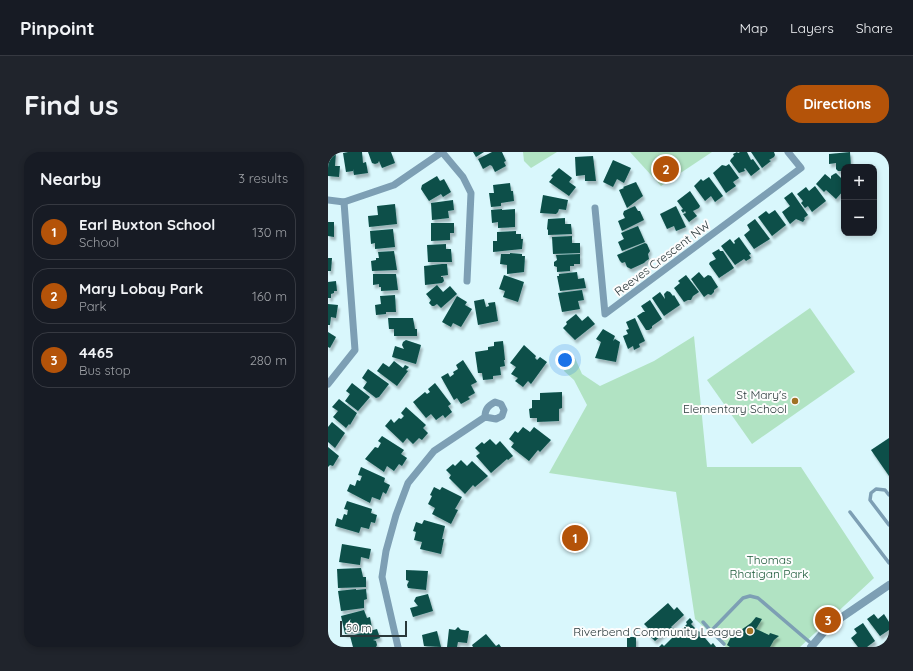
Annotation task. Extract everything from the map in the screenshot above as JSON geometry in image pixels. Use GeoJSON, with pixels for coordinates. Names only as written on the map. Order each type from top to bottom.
{"type":"FeatureCollection","features":[{"type":"Feature","properties":{"kind":"street"},"geometry":{"type":"LineString","coordinates":[[328,200],[344,202],[394,185],[442,152],[463,177],[471,193],[467,281]]}},
{"type":"Feature","properties":{"kind":"street","name":"Reeves Crescent NW"},"geometry":{"type":"LineString","coordinates":[[595,208],[605,314],[801,168],[788,152]]}},
{"type":"Feature","properties":{"kind":"street"},"geometry":{"type":"LineString","coordinates":[[328,384],[355,350],[344,202]]}},
{"type":"Feature","properties":{"kind":"street"},"geometry":{"type":"LineString","coordinates":[[398,647],[382,577],[386,551],[396,515],[408,483],[434,451],[485,417]]}},
{"type":"Feature","properties":{"kind":"street"},"geometry":{"type":"LineString","coordinates":[[812,646],[828,626],[889,585]]}},
{"type":"Feature","properties":{"kind":"lane"},"geometry":{"type":"LineString","coordinates":[[889,495],[885,490],[876,489],[871,493],[870,500],[889,525]]}},
{"type":"Feature","properties":{"kind":"lane"},"geometry":{"type":"LineString","coordinates":[[850,512],[889,563]]}},
{"type":"Feature","properties":{"kind":"lane"},"geometry":{"type":"LineString","coordinates":[[711,631],[743,598],[750,596],[758,598],[812,646]]}},
{"type":"Feature","properties":{"kind":"lane"},"geometry":{"type":"LineString","coordinates":[[703,622],[724,644]]}},
{"type":"Feature","properties":{"kind":"green space"},"geometry":{"type":"Polygon","coordinates":[[[523,152],[557,152],[531,168],[524,161],[523,152]]]}},
{"type":"Feature","properties":{"kind":"green space"},"geometry":{"type":"Polygon","coordinates":[[[630,152],[712,152],[661,186],[630,152]]]}},
{"type":"Feature","properties":{"kind":"green space"},"geometry":{"type":"Polygon","coordinates":[[[810,308],[855,372],[752,444],[707,380],[810,308]]]}},
{"type":"Feature","properties":{"kind":"green space","name":"Thomas Rhatigan Park"},"geometry":{"type":"Polygon","coordinates":[[[694,336],[707,467],[801,467],[874,578],[800,647],[726,647],[695,619],[676,492],[549,473],[587,405],[574,380],[564,371],[569,358],[575,358],[582,374],[600,386],[654,361],[694,336]]]}},
{"type":"Feature","properties":{"kind":"building"},"geometry":{"type":"Polygon","coordinates":[[[328,152],[336,152],[335,166],[340,166],[339,177],[328,176],[328,152]]]}},
{"type":"Feature","properties":{"kind":"building"},"geometry":{"type":"Polygon","coordinates":[[[362,152],[363,163],[366,162],[368,173],[354,175],[353,169],[353,171],[346,172],[343,153],[362,152]]]}},
{"type":"Feature","properties":{"kind":"building"},"geometry":{"type":"Polygon","coordinates":[[[368,152],[391,152],[395,163],[382,168],[379,161],[375,164],[372,163],[368,152]]]}},
{"type":"Feature","properties":{"kind":"building"},"geometry":{"type":"Polygon","coordinates":[[[473,152],[484,152],[476,157],[473,152]]]}},
{"type":"Feature","properties":{"kind":"building"},"geometry":{"type":"Polygon","coordinates":[[[492,152],[502,152],[506,161],[504,162],[506,166],[495,172],[490,165],[483,169],[478,159],[492,152]]]}},
{"type":"Feature","properties":{"kind":"building"},"geometry":{"type":"Polygon","coordinates":[[[737,152],[747,152],[751,160],[753,159],[760,169],[751,176],[745,168],[745,171],[739,173],[730,161],[734,156],[733,154],[737,152]]]}},
{"type":"Feature","properties":{"kind":"building"},"geometry":{"type":"Polygon","coordinates":[[[751,152],[774,152],[775,155],[769,160],[771,161],[762,168],[751,152]]]}},
{"type":"Feature","properties":{"kind":"building"},"geometry":{"type":"Polygon","coordinates":[[[850,152],[851,164],[841,164],[841,171],[838,171],[836,169],[836,163],[829,164],[829,154],[850,152]]]}},
{"type":"Feature","properties":{"kind":"building"},"geometry":{"type":"Polygon","coordinates":[[[593,156],[596,181],[585,181],[585,175],[576,176],[575,157],[593,156]]]}},
{"type":"Feature","properties":{"kind":"building"},"geometry":{"type":"Polygon","coordinates":[[[613,160],[631,168],[624,183],[617,179],[613,187],[603,182],[613,160]]]}},
{"type":"Feature","properties":{"kind":"building"},"geometry":{"type":"Polygon","coordinates":[[[729,164],[739,178],[733,182],[736,186],[726,193],[713,173],[722,165],[726,166],[729,164]]]}},
{"type":"Feature","properties":{"kind":"building"},"geometry":{"type":"Polygon","coordinates":[[[559,168],[572,178],[569,182],[576,187],[569,196],[549,182],[553,177],[551,176],[559,168]]]}},
{"type":"Feature","properties":{"kind":"building"},"geometry":{"type":"Polygon","coordinates":[[[836,173],[841,178],[841,193],[836,199],[826,190],[824,192],[816,184],[825,174],[831,179],[831,176],[836,173]]]}},
{"type":"Feature","properties":{"kind":"building"},"geometry":{"type":"Polygon","coordinates":[[[437,176],[440,181],[444,179],[451,192],[443,197],[441,194],[429,201],[421,189],[422,185],[437,176]]]}},
{"type":"Feature","properties":{"kind":"building"},"geometry":{"type":"Polygon","coordinates":[[[709,177],[723,196],[715,202],[711,196],[705,201],[694,186],[701,179],[703,181],[709,177]]]}},
{"type":"Feature","properties":{"kind":"building"},"geometry":{"type":"Polygon","coordinates":[[[636,182],[643,196],[627,208],[619,190],[636,182]]]}},
{"type":"Feature","properties":{"kind":"building"},"geometry":{"type":"Polygon","coordinates":[[[510,183],[514,201],[501,203],[501,206],[491,207],[489,193],[494,193],[493,185],[510,183]]]}},
{"type":"Feature","properties":{"kind":"building"},"geometry":{"type":"Polygon","coordinates":[[[815,186],[826,201],[812,212],[808,206],[805,208],[801,203],[803,201],[797,194],[806,187],[809,191],[815,186]]]}},
{"type":"Feature","properties":{"kind":"building"},"geometry":{"type":"Polygon","coordinates":[[[690,191],[700,206],[693,211],[697,216],[689,222],[683,214],[686,213],[685,211],[683,213],[681,210],[683,209],[677,201],[690,191]]]}},
{"type":"Feature","properties":{"kind":"building"},"geometry":{"type":"Polygon","coordinates":[[[792,192],[808,215],[804,218],[805,219],[803,222],[796,219],[790,224],[782,212],[790,206],[784,198],[792,192]]]}},
{"type":"Feature","properties":{"kind":"building"},"geometry":{"type":"Polygon","coordinates":[[[543,195],[568,200],[566,210],[559,209],[556,214],[540,213],[543,195]]]}},
{"type":"Feature","properties":{"kind":"building"},"geometry":{"type":"Polygon","coordinates":[[[453,200],[454,210],[448,211],[449,218],[432,220],[431,203],[453,200]]]}},
{"type":"Feature","properties":{"kind":"building"},"geometry":{"type":"Polygon","coordinates":[[[395,204],[397,224],[369,227],[368,216],[378,215],[377,206],[395,204]]]}},
{"type":"Feature","properties":{"kind":"building"},"geometry":{"type":"Polygon","coordinates":[[[635,206],[638,211],[640,211],[644,220],[622,231],[618,221],[625,218],[623,214],[624,211],[635,206]]]}},
{"type":"Feature","properties":{"kind":"building"},"geometry":{"type":"Polygon","coordinates":[[[676,206],[686,227],[676,231],[674,226],[667,229],[660,214],[676,206]]]}},
{"type":"Feature","properties":{"kind":"building"},"geometry":{"type":"Polygon","coordinates":[[[515,209],[515,227],[498,228],[498,222],[492,223],[491,210],[515,209]]]}},
{"type":"Feature","properties":{"kind":"building"},"geometry":{"type":"Polygon","coordinates":[[[775,210],[786,225],[772,236],[758,217],[766,211],[769,214],[775,210]]]}},
{"type":"Feature","properties":{"kind":"building"},"geometry":{"type":"Polygon","coordinates":[[[565,218],[565,224],[571,224],[572,234],[548,235],[548,219],[565,218]]]}},
{"type":"Feature","properties":{"kind":"building"},"geometry":{"type":"Polygon","coordinates":[[[755,219],[770,239],[754,249],[744,235],[750,230],[747,225],[755,219]]]}},
{"type":"Feature","properties":{"kind":"building"},"geometry":{"type":"Polygon","coordinates":[[[328,222],[334,222],[334,237],[328,236],[328,222]]]}},
{"type":"Feature","properties":{"kind":"building"},"geometry":{"type":"Polygon","coordinates":[[[431,223],[454,223],[454,233],[450,233],[450,240],[431,241],[431,223]]]}},
{"type":"Feature","properties":{"kind":"building"},"geometry":{"type":"Polygon","coordinates":[[[638,226],[645,242],[622,251],[618,242],[624,239],[621,233],[638,226]]]}},
{"type":"Feature","properties":{"kind":"building"},"geometry":{"type":"Polygon","coordinates":[[[393,229],[395,247],[375,249],[375,243],[371,244],[370,231],[393,229]]]}},
{"type":"Feature","properties":{"kind":"building"},"geometry":{"type":"Polygon","coordinates":[[[516,231],[516,234],[521,234],[521,239],[523,239],[522,249],[493,252],[493,241],[497,241],[497,232],[516,231]]]}},
{"type":"Feature","properties":{"kind":"building"},"geometry":{"type":"Polygon","coordinates":[[[572,236],[572,243],[580,243],[580,253],[553,254],[552,237],[572,236]]]}},
{"type":"Feature","properties":{"kind":"building"},"geometry":{"type":"Polygon","coordinates":[[[739,237],[751,254],[749,255],[751,258],[746,261],[744,259],[735,265],[721,246],[730,239],[734,244],[734,241],[739,237]]]}},
{"type":"Feature","properties":{"kind":"building"},"geometry":{"type":"Polygon","coordinates":[[[645,243],[650,251],[648,254],[649,259],[644,263],[631,269],[627,267],[625,262],[622,263],[620,261],[617,255],[645,243]]]}},
{"type":"Feature","properties":{"kind":"building"},"geometry":{"type":"Polygon","coordinates":[[[446,244],[446,249],[451,249],[452,262],[428,262],[427,245],[446,244]]]}},
{"type":"Feature","properties":{"kind":"building"},"geometry":{"type":"Polygon","coordinates":[[[719,249],[720,251],[723,251],[734,268],[719,278],[709,264],[716,259],[712,253],[719,249]]]}},
{"type":"Feature","properties":{"kind":"building"},"geometry":{"type":"Polygon","coordinates":[[[394,251],[397,270],[372,271],[371,261],[379,258],[378,252],[394,251]]]}},
{"type":"Feature","properties":{"kind":"building"},"geometry":{"type":"Polygon","coordinates":[[[501,254],[522,254],[522,256],[525,256],[524,272],[507,274],[507,265],[500,264],[501,254]]]}},
{"type":"Feature","properties":{"kind":"building"},"geometry":{"type":"Polygon","coordinates":[[[580,254],[580,264],[570,266],[570,271],[557,272],[557,267],[554,266],[554,262],[557,260],[556,255],[580,254]]]}},
{"type":"Feature","properties":{"kind":"building"},"geometry":{"type":"Polygon","coordinates":[[[328,258],[332,258],[331,271],[328,271],[328,258]]]}},
{"type":"Feature","properties":{"kind":"building"},"geometry":{"type":"Polygon","coordinates":[[[447,264],[448,275],[441,276],[443,277],[444,281],[442,283],[425,285],[424,266],[447,264]]]}},
{"type":"Feature","properties":{"kind":"building"},"geometry":{"type":"Polygon","coordinates":[[[577,272],[578,279],[584,278],[586,288],[560,291],[557,276],[559,276],[559,274],[577,272]]]}},
{"type":"Feature","properties":{"kind":"building"},"geometry":{"type":"Polygon","coordinates":[[[699,272],[704,278],[708,275],[711,276],[718,287],[711,295],[708,294],[704,297],[691,279],[699,272]]]}},
{"type":"Feature","properties":{"kind":"building"},"geometry":{"type":"Polygon","coordinates":[[[373,274],[396,274],[398,290],[381,291],[379,284],[373,285],[373,274]]]}},
{"type":"Feature","properties":{"kind":"building"},"geometry":{"type":"Polygon","coordinates":[[[504,275],[524,282],[518,302],[503,297],[505,291],[499,289],[504,275]]]}},
{"type":"Feature","properties":{"kind":"building"},"geometry":{"type":"Polygon","coordinates":[[[686,275],[699,292],[693,296],[691,300],[684,302],[674,288],[680,283],[678,281],[686,275]]]}},
{"type":"Feature","properties":{"kind":"building"},"geometry":{"type":"Polygon","coordinates":[[[336,281],[337,291],[334,291],[334,293],[331,294],[331,298],[328,298],[328,282],[336,281]]]}},
{"type":"Feature","properties":{"kind":"building"},"geometry":{"type":"Polygon","coordinates":[[[437,285],[443,292],[450,286],[457,294],[441,308],[437,304],[432,306],[429,303],[431,300],[426,294],[437,285]]]}},
{"type":"Feature","properties":{"kind":"building"},"geometry":{"type":"Polygon","coordinates":[[[582,290],[584,300],[578,301],[580,309],[562,312],[558,293],[582,290]]]}},
{"type":"Feature","properties":{"kind":"building"},"geometry":{"type":"Polygon","coordinates":[[[667,291],[673,296],[674,295],[680,305],[664,316],[652,298],[660,292],[665,299],[664,294],[667,291]]]}},
{"type":"Feature","properties":{"kind":"building"},"geometry":{"type":"Polygon","coordinates":[[[395,295],[396,312],[386,312],[386,314],[376,315],[375,305],[381,304],[380,296],[395,295]]]}},
{"type":"Feature","properties":{"kind":"building"},"geometry":{"type":"Polygon","coordinates":[[[457,296],[467,302],[465,305],[472,309],[461,327],[453,323],[451,327],[442,322],[457,296]]]}},
{"type":"Feature","properties":{"kind":"building"},"geometry":{"type":"Polygon","coordinates":[[[484,299],[486,307],[489,306],[488,303],[495,302],[498,321],[478,325],[474,301],[484,299]]]}},
{"type":"Feature","properties":{"kind":"building"},"geometry":{"type":"Polygon","coordinates":[[[650,300],[662,319],[652,326],[652,328],[646,330],[637,316],[645,312],[641,306],[650,300]]]}},
{"type":"Feature","properties":{"kind":"building"},"geometry":{"type":"Polygon","coordinates":[[[328,304],[338,305],[336,318],[331,317],[330,325],[328,325],[328,304]]]}},
{"type":"Feature","properties":{"kind":"building"},"geometry":{"type":"Polygon","coordinates":[[[576,314],[582,321],[588,316],[595,324],[575,340],[563,328],[567,324],[566,322],[576,314]]]}},
{"type":"Feature","properties":{"kind":"building"},"geometry":{"type":"Polygon","coordinates":[[[388,318],[413,318],[415,329],[417,329],[417,336],[394,336],[394,329],[389,329],[388,318]]]}},
{"type":"Feature","properties":{"kind":"building"},"geometry":{"type":"Polygon","coordinates":[[[635,318],[645,341],[639,344],[640,347],[634,350],[633,346],[628,349],[623,336],[628,334],[626,330],[629,329],[626,322],[635,318]]]}},
{"type":"Feature","properties":{"kind":"building"},"geometry":{"type":"Polygon","coordinates":[[[603,329],[615,336],[613,341],[615,339],[620,342],[616,362],[595,358],[601,342],[596,339],[603,329]]]}},
{"type":"Feature","properties":{"kind":"building"},"geometry":{"type":"Polygon","coordinates":[[[328,332],[336,337],[330,348],[328,347],[328,332]]]}},
{"type":"Feature","properties":{"kind":"building"},"geometry":{"type":"Polygon","coordinates":[[[406,340],[421,345],[416,364],[392,357],[395,346],[404,349],[402,345],[406,340]]]}},
{"type":"Feature","properties":{"kind":"building"},"geometry":{"type":"Polygon","coordinates":[[[503,341],[505,366],[500,367],[501,375],[493,376],[493,379],[483,380],[482,373],[478,373],[475,352],[488,350],[488,347],[494,346],[494,342],[503,341]]]}},
{"type":"Feature","properties":{"kind":"building"},"geometry":{"type":"Polygon","coordinates":[[[524,345],[536,356],[535,358],[537,360],[540,357],[547,362],[531,384],[528,381],[523,387],[515,381],[518,378],[511,374],[516,367],[510,363],[524,345]]]}},
{"type":"Feature","properties":{"kind":"building"},"geometry":{"type":"Polygon","coordinates":[[[463,360],[477,382],[471,385],[475,393],[468,397],[470,399],[461,404],[457,398],[454,400],[441,377],[448,373],[450,377],[454,374],[453,372],[458,369],[456,365],[463,360]]]}},
{"type":"Feature","properties":{"kind":"building"},"geometry":{"type":"Polygon","coordinates":[[[394,361],[403,368],[405,365],[409,367],[406,370],[408,371],[397,386],[377,371],[383,363],[389,367],[394,361]]]}},
{"type":"Feature","properties":{"kind":"building"},"geometry":{"type":"Polygon","coordinates":[[[368,369],[389,384],[379,397],[376,398],[363,388],[367,382],[362,378],[368,369]]]}},
{"type":"Feature","properties":{"kind":"building"},"geometry":{"type":"Polygon","coordinates":[[[352,383],[370,397],[358,411],[345,401],[350,394],[346,391],[352,383]]]}},
{"type":"Feature","properties":{"kind":"building"},"geometry":{"type":"Polygon","coordinates":[[[435,383],[451,404],[448,406],[452,412],[445,418],[443,415],[436,420],[431,414],[426,418],[413,402],[425,392],[427,394],[430,392],[428,389],[435,383]]]}},
{"type":"Feature","properties":{"kind":"building"},"geometry":{"type":"Polygon","coordinates":[[[562,392],[562,408],[559,409],[559,421],[537,422],[537,418],[530,418],[529,409],[532,408],[532,400],[540,400],[540,393],[562,392]]]}},
{"type":"Feature","properties":{"kind":"building"},"geometry":{"type":"Polygon","coordinates":[[[339,399],[357,413],[350,425],[349,424],[346,428],[333,417],[338,411],[332,407],[339,399]]]}},
{"type":"Feature","properties":{"kind":"building"},"geometry":{"type":"Polygon","coordinates":[[[406,407],[426,425],[423,428],[428,433],[422,440],[419,438],[413,444],[407,438],[403,443],[385,426],[391,419],[394,423],[399,418],[401,419],[404,416],[401,413],[406,407]]]}},
{"type":"Feature","properties":{"kind":"building"},"geometry":{"type":"Polygon","coordinates":[[[332,422],[345,433],[335,448],[328,442],[328,427],[332,422]]]}},
{"type":"Feature","properties":{"kind":"building"},"geometry":{"type":"Polygon","coordinates":[[[523,427],[530,432],[534,427],[551,440],[540,452],[538,450],[529,461],[511,447],[514,443],[509,439],[515,431],[518,433],[523,427]]]}},
{"type":"Feature","properties":{"kind":"building"},"geometry":{"type":"Polygon","coordinates":[[[382,436],[404,450],[401,454],[407,458],[402,466],[399,464],[394,471],[387,466],[384,472],[365,459],[375,447],[378,448],[381,443],[378,441],[382,436]]]}},
{"type":"Feature","properties":{"kind":"building"},"geometry":{"type":"Polygon","coordinates":[[[889,438],[889,476],[871,450],[889,438]]]}},
{"type":"Feature","properties":{"kind":"building"},"geometry":{"type":"Polygon","coordinates":[[[490,439],[496,445],[500,441],[513,456],[508,460],[507,459],[491,473],[476,456],[480,453],[475,448],[482,442],[484,444],[490,439]]]}},
{"type":"Feature","properties":{"kind":"building"},"geometry":{"type":"Polygon","coordinates":[[[328,447],[339,456],[333,466],[330,465],[328,467],[328,447]]]}},
{"type":"Feature","properties":{"kind":"building"},"geometry":{"type":"Polygon","coordinates":[[[461,460],[467,466],[472,461],[488,476],[475,487],[473,485],[465,494],[449,478],[451,475],[446,470],[453,464],[455,466],[461,460]]]}},
{"type":"Feature","properties":{"kind":"building"},"geometry":{"type":"Polygon","coordinates":[[[361,467],[385,478],[384,482],[390,485],[386,494],[383,492],[380,500],[372,497],[370,503],[347,491],[350,484],[355,486],[357,480],[360,481],[362,476],[358,475],[361,467]]]}},
{"type":"Feature","properties":{"kind":"building"},"geometry":{"type":"Polygon","coordinates":[[[434,487],[440,490],[442,487],[462,497],[455,509],[458,510],[451,524],[432,514],[435,508],[428,504],[434,487]]]}},
{"type":"Feature","properties":{"kind":"building"},"geometry":{"type":"Polygon","coordinates":[[[347,501],[372,509],[371,513],[377,515],[375,523],[371,522],[369,529],[361,527],[359,533],[335,526],[337,518],[342,520],[344,514],[347,515],[348,510],[344,509],[347,501]]]}},
{"type":"Feature","properties":{"kind":"building"},"geometry":{"type":"Polygon","coordinates":[[[424,520],[445,526],[441,554],[420,549],[422,542],[414,540],[416,532],[413,531],[416,522],[422,524],[424,520]]]}},
{"type":"Feature","properties":{"kind":"building"},"geometry":{"type":"Polygon","coordinates":[[[342,544],[371,549],[369,559],[361,557],[360,565],[339,562],[342,544]]]}},
{"type":"Feature","properties":{"kind":"building"},"geometry":{"type":"Polygon","coordinates":[[[361,568],[363,577],[366,577],[366,587],[338,588],[337,569],[361,568]]]}},
{"type":"Feature","properties":{"kind":"building"},"geometry":{"type":"Polygon","coordinates":[[[406,570],[428,571],[426,590],[408,588],[407,585],[409,581],[406,580],[406,570]]]}},
{"type":"Feature","properties":{"kind":"building"},"geometry":{"type":"Polygon","coordinates":[[[366,589],[367,599],[364,600],[364,608],[341,611],[338,591],[366,589]]]}},
{"type":"Feature","properties":{"kind":"building"},"geometry":{"type":"Polygon","coordinates":[[[428,594],[433,611],[413,617],[410,608],[418,606],[414,601],[416,597],[428,594]]]}},
{"type":"Feature","properties":{"kind":"building"},"geometry":{"type":"Polygon","coordinates":[[[668,603],[674,610],[677,607],[684,615],[671,627],[676,632],[679,632],[687,624],[686,622],[690,618],[693,622],[691,624],[698,631],[703,633],[711,645],[713,643],[716,647],[659,647],[662,644],[664,646],[673,635],[668,630],[655,641],[648,634],[651,631],[644,624],[668,603]]]}},
{"type":"Feature","properties":{"kind":"building"},"geometry":{"type":"Polygon","coordinates":[[[364,610],[367,618],[370,617],[372,628],[345,634],[341,616],[364,610]]]}},
{"type":"Feature","properties":{"kind":"building"},"geometry":{"type":"Polygon","coordinates":[[[874,614],[878,619],[884,614],[889,622],[889,630],[880,636],[867,619],[874,614]]]}},
{"type":"Feature","properties":{"kind":"building","name":"Riverbend Community League"},"geometry":{"type":"Polygon","coordinates":[[[756,617],[762,619],[756,629],[769,635],[770,633],[779,636],[774,640],[770,647],[730,647],[727,645],[731,637],[751,623],[756,617]]]}},
{"type":"Feature","properties":{"kind":"building"},"geometry":{"type":"Polygon","coordinates":[[[863,623],[875,641],[867,647],[858,647],[851,638],[857,633],[854,629],[863,623]]]}},
{"type":"Feature","properties":{"kind":"building"},"geometry":{"type":"Polygon","coordinates":[[[458,627],[461,630],[469,631],[467,643],[458,642],[457,647],[447,647],[449,629],[455,630],[458,627]]]}},
{"type":"Feature","properties":{"kind":"building"},"geometry":{"type":"Polygon","coordinates":[[[377,629],[380,638],[373,640],[376,641],[376,647],[353,647],[350,636],[377,629]]]}},
{"type":"Feature","properties":{"kind":"building"},"geometry":{"type":"Polygon","coordinates":[[[437,631],[441,647],[424,646],[422,635],[437,631]]]}},
{"type":"Feature","properties":{"kind":"building"},"geometry":{"type":"Polygon","coordinates":[[[486,634],[496,646],[499,644],[501,647],[473,647],[472,645],[486,634]]]}},
{"type":"Feature","properties":{"kind":"building"},"geometry":{"type":"Polygon","coordinates":[[[627,637],[636,637],[636,647],[627,647],[627,637]]]}},
{"type":"Feature","properties":{"kind":"place","name":"Mary Lobay Park"},"geometry":{"type":"Point","coordinates":[666,169]}},
{"type":"Feature","properties":{"kind":"place","name":"St Mary's Elementary School"},"geometry":{"type":"Point","coordinates":[795,401]}},
{"type":"Feature","properties":{"kind":"place","name":"Earl Buxton School"},"geometry":{"type":"Point","coordinates":[575,538]}},
{"type":"Feature","properties":{"kind":"place","name":"4465"},"geometry":{"type":"Point","coordinates":[828,620]}},
{"type":"Feature","properties":{"kind":"place","name":"Riverbend Community League"},"geometry":{"type":"Point","coordinates":[750,631]}}]}
